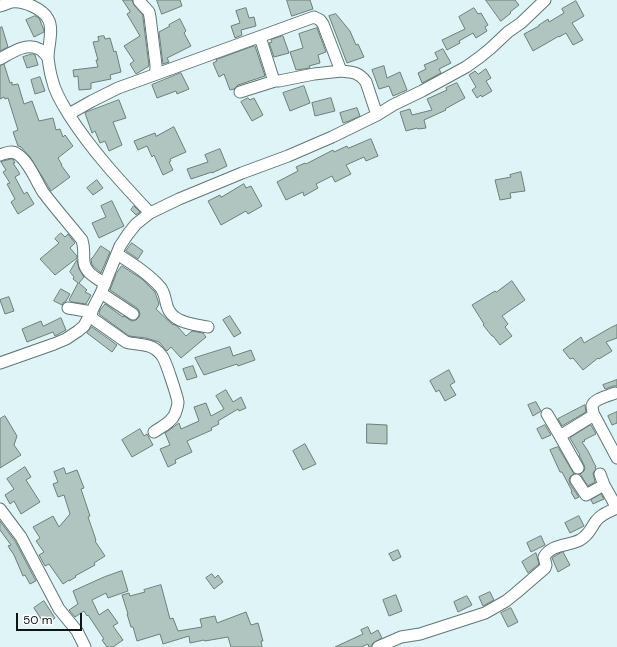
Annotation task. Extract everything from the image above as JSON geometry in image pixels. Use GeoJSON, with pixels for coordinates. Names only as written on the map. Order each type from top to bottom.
{"type":"FeatureCollection","features":[{"type":"Feature","properties":{"kind":"street"},"geometry":{"type":"LineString","coordinates":[[0,363],[66,339],[84,326],[103,289],[120,246],[136,224],[150,213],[178,198],[288,156],[377,115],[454,74],[480,57],[508,32],[521,23],[545,0]]}},
{"type":"Feature","properties":{"kind":"street"},"geometry":{"type":"LineString","coordinates":[[139,1],[150,17],[156,64],[154,75]]}},
{"type":"Feature","properties":{"kind":"street"},"geometry":{"type":"LineString","coordinates":[[0,6],[12,2],[19,2],[31,5],[41,10],[46,15],[51,26],[48,58],[56,93],[90,146],[150,213]]}},
{"type":"Feature","properties":{"kind":"street"},"geometry":{"type":"LineString","coordinates":[[69,114],[118,88],[314,17],[320,20],[323,24],[341,71]]}},
{"type":"Feature","properties":{"kind":"street"},"geometry":{"type":"LineString","coordinates":[[260,37],[273,78],[276,80]]}},
{"type":"Feature","properties":{"kind":"street"},"geometry":{"type":"LineString","coordinates":[[0,59],[23,48],[31,46],[40,49],[48,58]]}},
{"type":"Feature","properties":{"kind":"street"},"geometry":{"type":"LineString","coordinates":[[240,92],[276,80],[279,81],[314,74],[341,71],[356,73],[366,82],[377,115]]}},
{"type":"Feature","properties":{"kind":"street"},"geometry":{"type":"LineString","coordinates":[[0,155],[8,152],[14,152],[19,154],[24,159],[42,190],[82,240],[84,245],[85,267],[88,272],[103,289],[132,314]]}},
{"type":"Feature","properties":{"kind":"street"},"geometry":{"type":"LineString","coordinates":[[117,254],[139,269],[163,290],[169,311],[174,317],[181,321],[208,327]]}},
{"type":"Feature","properties":{"kind":"street"},"geometry":{"type":"LineString","coordinates":[[68,308],[90,314],[126,342],[153,348],[162,356],[166,363],[178,402],[177,409],[171,420],[154,432]]}},
{"type":"Feature","properties":{"kind":"street"},"geometry":{"type":"LineString","coordinates":[[615,393],[596,401],[592,406],[593,413],[617,458]]}},
{"type":"Feature","properties":{"kind":"street"},"geometry":{"type":"LineString","coordinates":[[547,414],[578,468]]}},
{"type":"Feature","properties":{"kind":"street"},"geometry":{"type":"LineString","coordinates":[[560,436],[594,415]]}},
{"type":"Feature","properties":{"kind":"street"},"geometry":{"type":"LineString","coordinates":[[378,647],[401,637],[433,631],[485,613],[506,601],[545,568],[546,565],[544,557],[546,553],[557,547],[574,543],[581,539],[588,534],[600,516],[617,508],[604,485],[600,474]]}},
{"type":"Feature","properties":{"kind":"street"},"geometry":{"type":"LineString","coordinates":[[576,480],[586,495],[604,485]]}},
{"type":"Feature","properties":{"kind":"street"},"geometry":{"type":"LineString","coordinates":[[0,509],[21,538],[59,609],[77,631],[85,647]]}},
{"type":"Feature","properties":{"kind":"building"},"geometry":{"type":"Polygon","coordinates":[[[123,0],[132,0],[134,5],[143,15],[149,66],[136,74],[130,64],[134,61],[124,46],[140,36],[127,14],[130,12],[123,0]]]}},
{"type":"Feature","properties":{"kind":"building"},"geometry":{"type":"Polygon","coordinates":[[[157,0],[180,0],[182,6],[162,14],[157,0]]]}},
{"type":"Feature","properties":{"kind":"building"},"geometry":{"type":"Polygon","coordinates":[[[287,0],[310,0],[313,9],[292,16],[287,0]]]}},
{"type":"Feature","properties":{"kind":"building"},"geometry":{"type":"Polygon","coordinates":[[[486,0],[515,0],[519,5],[501,21],[486,0]]]}},
{"type":"Feature","properties":{"kind":"building"},"geometry":{"type":"Polygon","coordinates":[[[576,1],[584,16],[572,23],[583,40],[573,45],[566,33],[533,51],[524,34],[548,19],[549,22],[564,13],[562,9],[576,1]]]}},
{"type":"Feature","properties":{"kind":"building"},"geometry":{"type":"Polygon","coordinates":[[[246,8],[249,18],[254,17],[256,26],[241,30],[242,35],[235,38],[231,26],[240,23],[236,11],[246,8]]]}},
{"type":"Feature","properties":{"kind":"building"},"geometry":{"type":"Polygon","coordinates":[[[474,8],[478,14],[481,13],[488,25],[485,27],[487,31],[476,38],[473,33],[459,41],[460,43],[447,50],[442,40],[465,29],[459,17],[474,8]]]}},
{"type":"Feature","properties":{"kind":"building"},"geometry":{"type":"Polygon","coordinates":[[[336,14],[350,31],[356,45],[358,44],[364,57],[347,63],[329,16],[336,14]]]}},
{"type":"Feature","properties":{"kind":"building"},"geometry":{"type":"Polygon","coordinates":[[[35,16],[39,18],[44,32],[34,37],[26,20],[35,16]]]}},
{"type":"Feature","properties":{"kind":"building"},"geometry":{"type":"Polygon","coordinates":[[[180,19],[186,31],[184,33],[191,46],[167,58],[169,62],[163,64],[159,32],[180,19]]]}},
{"type":"Feature","properties":{"kind":"building"},"geometry":{"type":"Polygon","coordinates":[[[2,27],[8,47],[0,51],[0,28],[2,27]]]}},
{"type":"Feature","properties":{"kind":"building"},"geometry":{"type":"Polygon","coordinates":[[[317,28],[326,52],[318,55],[320,63],[309,66],[310,68],[296,70],[290,52],[303,48],[299,34],[317,28]]]}},
{"type":"Feature","properties":{"kind":"building"},"geometry":{"type":"Polygon","coordinates":[[[104,36],[105,39],[110,38],[114,52],[116,51],[121,72],[110,75],[111,79],[91,83],[91,89],[79,90],[78,76],[74,77],[73,70],[98,67],[96,60],[98,60],[93,42],[99,41],[98,37],[104,36]]]}},
{"type":"Feature","properties":{"kind":"building"},"geometry":{"type":"Polygon","coordinates":[[[283,36],[289,53],[274,57],[269,43],[272,42],[271,40],[283,36]]]}},
{"type":"Feature","properties":{"kind":"building"},"geometry":{"type":"Polygon","coordinates":[[[255,46],[265,76],[238,85],[234,89],[230,90],[224,74],[219,77],[213,63],[217,61],[216,60],[255,46]]]}},
{"type":"Feature","properties":{"kind":"building"},"geometry":{"type":"Polygon","coordinates":[[[443,49],[451,63],[439,69],[441,73],[422,83],[418,73],[426,69],[424,65],[438,59],[435,53],[443,49]]]}},
{"type":"Feature","properties":{"kind":"building"},"geometry":{"type":"Polygon","coordinates":[[[33,54],[35,55],[38,65],[27,68],[23,57],[33,54]]]}},
{"type":"Feature","properties":{"kind":"building"},"geometry":{"type":"Polygon","coordinates":[[[4,64],[10,83],[12,82],[12,85],[18,84],[24,104],[32,101],[39,121],[53,118],[56,130],[60,129],[63,137],[65,135],[73,146],[58,158],[61,165],[70,177],[51,191],[30,157],[21,147],[18,146],[13,132],[18,130],[8,98],[5,99],[4,97],[0,99],[0,66],[4,64]]]}},
{"type":"Feature","properties":{"kind":"building"},"geometry":{"type":"Polygon","coordinates":[[[384,66],[387,78],[400,72],[407,90],[393,96],[389,86],[379,89],[372,70],[384,66]]]}},
{"type":"Feature","properties":{"kind":"building"},"geometry":{"type":"Polygon","coordinates":[[[486,69],[491,78],[486,81],[492,91],[482,97],[481,95],[477,98],[472,90],[476,87],[469,75],[475,71],[478,74],[486,69]]]}},
{"type":"Feature","properties":{"kind":"building"},"geometry":{"type":"Polygon","coordinates":[[[181,73],[189,89],[177,94],[176,91],[157,98],[152,85],[181,73]]]}},
{"type":"Feature","properties":{"kind":"building"},"geometry":{"type":"Polygon","coordinates":[[[40,77],[45,91],[35,94],[31,80],[40,77]]]}},
{"type":"Feature","properties":{"kind":"building"},"geometry":{"type":"Polygon","coordinates":[[[457,83],[465,98],[445,109],[446,110],[424,120],[426,128],[417,128],[406,131],[400,112],[410,109],[412,115],[432,110],[427,99],[447,90],[446,88],[457,83]]]}},
{"type":"Feature","properties":{"kind":"building"},"geometry":{"type":"Polygon","coordinates":[[[304,86],[310,103],[290,111],[283,93],[304,86]]]}},
{"type":"Feature","properties":{"kind":"building"},"geometry":{"type":"Polygon","coordinates":[[[248,98],[250,100],[254,98],[263,115],[252,121],[241,102],[248,98]]]}},
{"type":"Feature","properties":{"kind":"building"},"geometry":{"type":"Polygon","coordinates":[[[331,98],[335,111],[315,116],[312,103],[331,98]]]}},
{"type":"Feature","properties":{"kind":"building"},"geometry":{"type":"Polygon","coordinates":[[[119,100],[126,118],[113,122],[122,145],[109,151],[105,141],[100,143],[95,131],[92,133],[85,113],[119,100]]]}},
{"type":"Feature","properties":{"kind":"building"},"geometry":{"type":"Polygon","coordinates":[[[357,108],[360,116],[343,123],[340,113],[357,108]]]}},
{"type":"Feature","properties":{"kind":"building"},"geometry":{"type":"Polygon","coordinates":[[[174,127],[186,152],[170,159],[171,161],[169,162],[173,170],[163,175],[154,155],[152,157],[147,146],[138,150],[134,141],[155,133],[156,136],[174,127]]]}},
{"type":"Feature","properties":{"kind":"building"},"geometry":{"type":"Polygon","coordinates":[[[371,139],[378,156],[366,161],[364,157],[346,165],[351,174],[335,182],[332,176],[316,184],[318,188],[304,196],[303,192],[286,200],[277,182],[298,171],[296,167],[305,163],[306,164],[333,150],[334,152],[347,146],[348,148],[371,139]]]}},
{"type":"Feature","properties":{"kind":"building"},"geometry":{"type":"Polygon","coordinates":[[[220,149],[227,166],[212,173],[191,179],[187,169],[208,162],[205,155],[220,149]]]}},
{"type":"Feature","properties":{"kind":"building"},"geometry":{"type":"Polygon","coordinates":[[[13,159],[15,163],[13,163],[20,174],[15,177],[24,194],[27,192],[34,204],[18,214],[11,202],[15,199],[7,184],[10,183],[3,172],[6,170],[1,162],[13,159]]]}},
{"type":"Feature","properties":{"kind":"building"},"geometry":{"type":"Polygon","coordinates":[[[521,172],[525,191],[510,193],[511,198],[500,200],[495,180],[511,177],[510,175],[521,172]]]}},
{"type":"Feature","properties":{"kind":"building"},"geometry":{"type":"Polygon","coordinates":[[[97,180],[103,188],[93,195],[87,188],[97,180]]]}},
{"type":"Feature","properties":{"kind":"building"},"geometry":{"type":"Polygon","coordinates":[[[244,184],[246,188],[251,186],[262,206],[248,214],[246,211],[221,225],[208,201],[220,195],[221,197],[244,184]]]}},
{"type":"Feature","properties":{"kind":"building"},"geometry":{"type":"Polygon","coordinates":[[[112,201],[124,226],[99,238],[92,223],[106,217],[101,206],[112,201]]]}},
{"type":"Feature","properties":{"kind":"building"},"geometry":{"type":"Polygon","coordinates":[[[134,206],[140,212],[136,215],[131,210],[134,206]]]}},
{"type":"Feature","properties":{"kind":"building"},"geometry":{"type":"Polygon","coordinates":[[[61,233],[65,237],[68,234],[75,243],[70,248],[77,258],[55,275],[40,259],[59,243],[55,239],[61,233]]]}},
{"type":"Feature","properties":{"kind":"building"},"geometry":{"type":"Polygon","coordinates":[[[132,243],[143,251],[138,259],[126,251],[132,243]]]}},
{"type":"Feature","properties":{"kind":"building"},"geometry":{"type":"Polygon","coordinates":[[[101,246],[110,252],[101,273],[92,265],[91,259],[101,246]]]}},
{"type":"Feature","properties":{"kind":"building"},"geometry":{"type":"Polygon","coordinates":[[[77,260],[79,269],[84,277],[79,283],[87,290],[85,292],[91,295],[86,304],[72,302],[69,300],[78,283],[73,279],[74,277],[70,272],[77,260]]]}},
{"type":"Feature","properties":{"kind":"building"},"geometry":{"type":"Polygon","coordinates":[[[122,266],[142,279],[155,292],[159,304],[156,309],[173,325],[177,326],[186,336],[192,331],[203,333],[206,337],[181,358],[171,347],[167,351],[159,342],[146,338],[129,336],[99,314],[100,310],[105,304],[123,317],[124,316],[132,321],[139,317],[140,314],[137,308],[110,290],[116,274],[122,266]]]}},
{"type":"Feature","properties":{"kind":"building"},"geometry":{"type":"Polygon","coordinates":[[[512,281],[525,300],[502,316],[508,324],[505,327],[512,336],[500,345],[483,325],[484,324],[472,305],[495,291],[496,292],[512,281]]]}},
{"type":"Feature","properties":{"kind":"building"},"geometry":{"type":"Polygon","coordinates":[[[61,289],[70,294],[62,305],[54,301],[61,289]]]}},
{"type":"Feature","properties":{"kind":"building"},"geometry":{"type":"Polygon","coordinates":[[[9,297],[14,311],[5,314],[0,300],[9,297]]]}},
{"type":"Feature","properties":{"kind":"building"},"geometry":{"type":"Polygon","coordinates":[[[230,316],[241,333],[234,337],[223,320],[230,316]]]}},
{"type":"Feature","properties":{"kind":"building"},"geometry":{"type":"Polygon","coordinates":[[[61,318],[66,330],[55,336],[53,332],[27,342],[22,329],[41,321],[43,326],[61,318]]]}},
{"type":"Feature","properties":{"kind":"building"},"geometry":{"type":"Polygon","coordinates":[[[617,325],[617,338],[606,342],[612,351],[599,359],[598,358],[583,370],[573,358],[570,359],[563,350],[581,337],[584,343],[617,325]]]}},
{"type":"Feature","properties":{"kind":"building"},"geometry":{"type":"Polygon","coordinates":[[[92,327],[117,345],[112,352],[87,333],[92,327]]]}},
{"type":"Feature","properties":{"kind":"building"},"geometry":{"type":"Polygon","coordinates":[[[230,347],[233,356],[251,350],[255,360],[238,366],[237,364],[204,375],[195,358],[230,347]]]}},
{"type":"Feature","properties":{"kind":"building"},"geometry":{"type":"Polygon","coordinates":[[[193,366],[197,377],[187,380],[183,369],[193,366]]]}},
{"type":"Feature","properties":{"kind":"building"},"geometry":{"type":"Polygon","coordinates":[[[449,370],[455,382],[450,385],[456,395],[445,401],[439,390],[436,392],[430,381],[449,370]]]}},
{"type":"Feature","properties":{"kind":"building"},"geometry":{"type":"Polygon","coordinates":[[[617,380],[617,386],[605,389],[603,385],[617,380]]]}},
{"type":"Feature","properties":{"kind":"building"},"geometry":{"type":"Polygon","coordinates":[[[226,390],[233,402],[241,397],[246,408],[239,411],[238,409],[218,421],[219,424],[211,428],[212,430],[187,441],[192,452],[175,460],[176,463],[168,467],[160,449],[170,445],[165,433],[179,423],[181,429],[199,421],[194,407],[206,403],[211,416],[224,409],[216,396],[226,390]]]}},
{"type":"Feature","properties":{"kind":"building"},"geometry":{"type":"Polygon","coordinates":[[[536,402],[541,411],[533,416],[528,405],[536,402]]]}},
{"type":"Feature","properties":{"kind":"building"},"geometry":{"type":"Polygon","coordinates":[[[585,405],[586,412],[562,426],[558,419],[585,405]]]}},
{"type":"Feature","properties":{"kind":"building"},"geometry":{"type":"Polygon","coordinates":[[[617,412],[617,423],[612,425],[608,416],[617,412]]]}},
{"type":"Feature","properties":{"kind":"building"},"geometry":{"type":"Polygon","coordinates":[[[5,416],[17,436],[14,445],[21,455],[0,468],[0,419],[5,416]]]}},
{"type":"Feature","properties":{"kind":"building"},"geometry":{"type":"Polygon","coordinates":[[[367,424],[387,425],[387,444],[367,443],[367,424]]]}},
{"type":"Feature","properties":{"kind":"building"},"geometry":{"type":"Polygon","coordinates":[[[545,425],[551,435],[542,439],[537,429],[545,425]]]}},
{"type":"Feature","properties":{"kind":"building"},"geometry":{"type":"Polygon","coordinates":[[[591,425],[596,434],[582,442],[596,467],[593,473],[595,482],[588,486],[580,474],[584,471],[584,465],[570,438],[591,425]]]}},
{"type":"Feature","properties":{"kind":"building"},"geometry":{"type":"Polygon","coordinates":[[[140,429],[144,436],[147,434],[153,445],[132,457],[122,440],[140,429]]]}},
{"type":"Feature","properties":{"kind":"building"},"geometry":{"type":"Polygon","coordinates":[[[305,444],[316,464],[303,470],[293,451],[305,444]]]}},
{"type":"Feature","properties":{"kind":"building"},"geometry":{"type":"Polygon","coordinates":[[[558,447],[574,474],[569,480],[579,497],[575,499],[550,450],[558,447]]]}},
{"type":"Feature","properties":{"kind":"building"},"geometry":{"type":"Polygon","coordinates":[[[25,467],[31,477],[26,480],[40,502],[21,514],[14,501],[10,504],[5,495],[14,489],[7,479],[25,467]]]}},
{"type":"Feature","properties":{"kind":"building"},"geometry":{"type":"Polygon","coordinates":[[[64,468],[66,474],[77,470],[84,488],[81,489],[90,516],[88,517],[96,540],[95,541],[105,556],[94,563],[95,565],[63,584],[49,564],[45,566],[39,555],[44,552],[36,541],[40,538],[33,527],[53,516],[59,527],[70,514],[64,495],[58,497],[53,484],[58,482],[54,472],[64,468]]]}},
{"type":"Feature","properties":{"kind":"building"},"geometry":{"type":"Polygon","coordinates":[[[601,494],[604,499],[593,504],[591,500],[601,494]]]}},
{"type":"Feature","properties":{"kind":"building"},"geometry":{"type":"Polygon","coordinates":[[[579,516],[584,526],[570,533],[565,523],[579,516]]]}},
{"type":"Feature","properties":{"kind":"building"},"geometry":{"type":"Polygon","coordinates":[[[0,521],[15,541],[36,581],[30,584],[25,575],[23,576],[14,555],[8,546],[11,545],[0,530],[0,521]]]}},
{"type":"Feature","properties":{"kind":"building"},"geometry":{"type":"Polygon","coordinates":[[[541,536],[545,545],[531,552],[527,543],[541,536]]]}},
{"type":"Feature","properties":{"kind":"building"},"geometry":{"type":"Polygon","coordinates":[[[398,550],[401,557],[393,561],[389,554],[398,550]]]}},
{"type":"Feature","properties":{"kind":"building"},"geometry":{"type":"Polygon","coordinates":[[[563,552],[570,565],[558,572],[552,558],[563,552]]]}},
{"type":"Feature","properties":{"kind":"building"},"geometry":{"type":"Polygon","coordinates":[[[536,553],[539,564],[528,573],[522,562],[536,553]]]}},
{"type":"Feature","properties":{"kind":"building"},"geometry":{"type":"Polygon","coordinates":[[[122,571],[128,591],[108,598],[106,593],[92,600],[99,615],[108,609],[118,623],[113,626],[123,640],[113,647],[107,647],[102,640],[104,639],[84,611],[75,617],[69,610],[78,604],[73,591],[104,577],[122,571]]]}},
{"type":"Feature","properties":{"kind":"building"},"geometry":{"type":"Polygon","coordinates":[[[212,574],[215,578],[218,575],[223,582],[214,589],[206,578],[212,574]]]}},
{"type":"Feature","properties":{"kind":"building"},"geometry":{"type":"Polygon","coordinates":[[[161,585],[170,619],[173,618],[178,631],[202,627],[200,619],[215,616],[217,623],[246,612],[251,625],[258,623],[263,641],[261,641],[262,647],[231,647],[228,637],[190,643],[189,636],[163,644],[160,634],[137,641],[133,627],[131,627],[122,595],[129,593],[130,596],[145,592],[144,590],[161,585]]]}},
{"type":"Feature","properties":{"kind":"building"},"geometry":{"type":"Polygon","coordinates":[[[490,592],[494,600],[483,606],[479,597],[490,592]]]}},
{"type":"Feature","properties":{"kind":"building"},"geometry":{"type":"Polygon","coordinates":[[[396,595],[402,611],[389,616],[383,600],[396,595]]]}},
{"type":"Feature","properties":{"kind":"building"},"geometry":{"type":"Polygon","coordinates":[[[467,596],[472,605],[458,612],[454,602],[467,596]]]}},
{"type":"Feature","properties":{"kind":"building"},"geometry":{"type":"Polygon","coordinates":[[[44,601],[55,618],[45,625],[34,608],[44,601]]]}},
{"type":"Feature","properties":{"kind":"building"},"geometry":{"type":"Polygon","coordinates":[[[511,608],[518,622],[508,627],[501,613],[511,608]]]}},
{"type":"Feature","properties":{"kind":"building"},"geometry":{"type":"Polygon","coordinates":[[[368,627],[371,634],[378,630],[382,638],[373,643],[371,647],[369,647],[368,644],[361,647],[335,647],[363,634],[361,630],[368,627]]]}}]}
